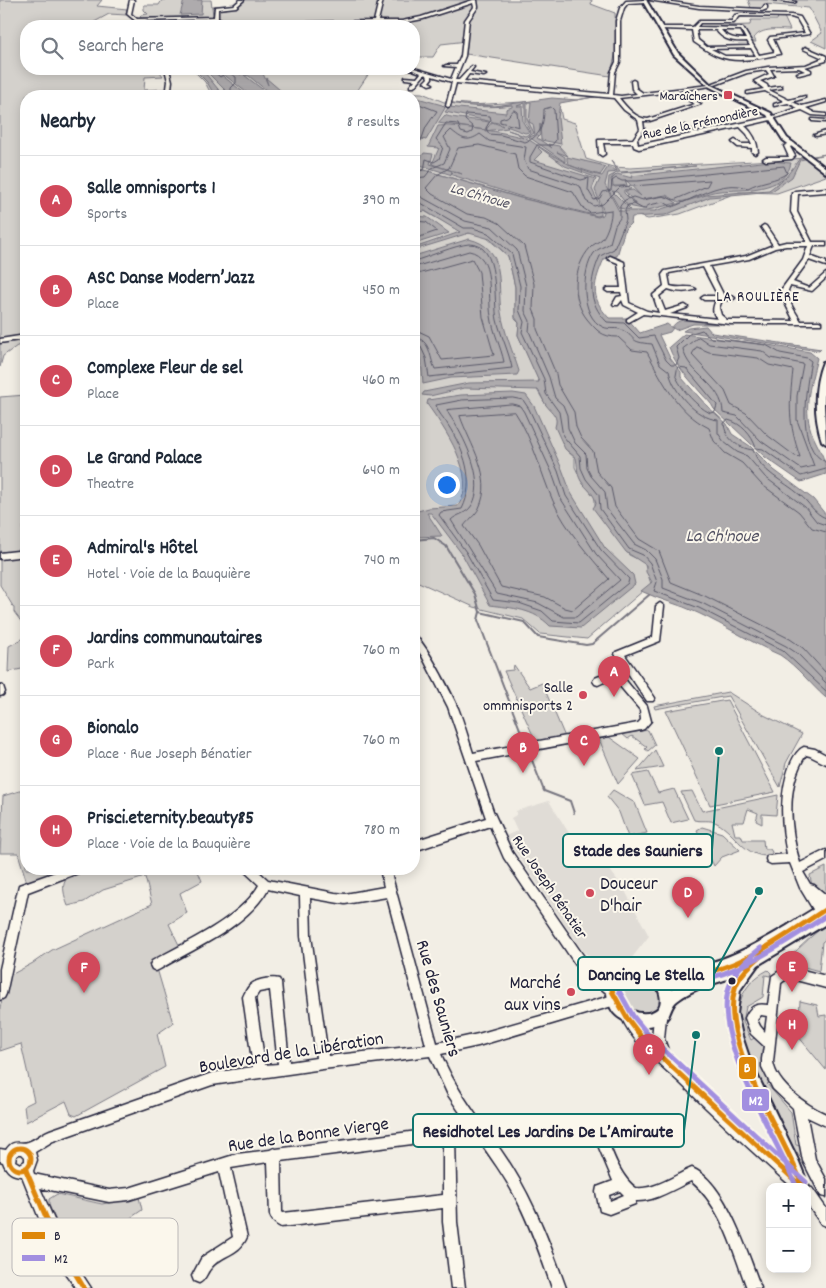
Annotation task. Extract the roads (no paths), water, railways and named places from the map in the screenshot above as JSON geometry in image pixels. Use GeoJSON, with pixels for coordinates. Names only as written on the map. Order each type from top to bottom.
{"type":"FeatureCollection","features":[{"type":"Feature","properties":{"kind":"main road"},"geometry":{"type":"LineString","coordinates":[[644,1],[676,54],[711,85],[763,110],[772,117],[783,136],[826,171]]}},
{"type":"Feature","properties":{"kind":"main road"},"geometry":{"type":"LineString","coordinates":[[826,364],[818,405],[820,425],[826,441]]}},
{"type":"Feature","properties":{"kind":"main road"},"geometry":{"type":"LineString","coordinates":[[826,396],[826,418]]}},
{"type":"Feature","properties":{"kind":"main road"},"geometry":{"type":"LineString","coordinates":[[825,910],[754,959],[716,978],[679,990],[667,1001],[660,1017],[646,1021],[626,1016],[614,996],[619,974],[634,967],[653,972],[684,976],[714,969],[742,957],[825,910]]}},
{"type":"Feature","properties":{"kind":"main road"},"geometry":{"type":"LineString","coordinates":[[754,959],[745,970],[732,994],[731,1028],[743,1060],[795,1164],[801,1183]]}},
{"type":"Feature","properties":{"kind":"main road"},"geometry":{"type":"LineString","coordinates":[[653,972],[665,987],[667,1001]]}},
{"type":"Feature","properties":{"kind":"street"},"geometry":{"type":"LineString","coordinates":[[132,0],[129,14],[137,20],[216,18],[220,20]]}},
{"type":"Feature","properties":{"kind":"street"},"geometry":{"type":"LineString","coordinates":[[216,18],[216,8],[235,6],[242,0]]}},
{"type":"Feature","properties":{"kind":"street"},"geometry":{"type":"LineString","coordinates":[[376,20],[381,0]]}},
{"type":"Feature","properties":{"kind":"street"},"geometry":{"type":"LineString","coordinates":[[651,0],[691,7],[727,9],[764,10],[765,6]]}},
{"type":"Feature","properties":{"kind":"street"},"geometry":{"type":"LineString","coordinates":[[691,7],[692,0]]}},
{"type":"Feature","properties":{"kind":"street"},"geometry":{"type":"LineString","coordinates":[[726,0],[727,9]]}},
{"type":"Feature","properties":{"kind":"street"},"geometry":{"type":"LineString","coordinates":[[776,0],[794,2]]}},
{"type":"Feature","properties":{"kind":"street"},"geometry":{"type":"LineString","coordinates":[[781,7],[782,0]]}},
{"type":"Feature","properties":{"kind":"street"},"geometry":{"type":"LineString","coordinates":[[405,20],[419,19],[475,1],[475,8],[467,20],[464,52],[458,66],[448,106]]}},
{"type":"Feature","properties":{"kind":"street"},"geometry":{"type":"LineString","coordinates":[[614,97],[613,72],[618,62],[618,21],[622,8],[627,2],[644,1]]}},
{"type":"Feature","properties":{"kind":"street"},"geometry":{"type":"LineString","coordinates":[[738,15],[780,15],[799,18],[808,34],[771,38],[778,53],[723,58],[696,41],[694,28],[700,22],[733,22],[738,15]]}},
{"type":"Feature","properties":{"kind":"street"},"geometry":{"type":"LineString","coordinates":[[661,28],[743,30],[772,75],[756,81],[765,86],[766,89],[814,114],[826,115]]}},
{"type":"Feature","properties":{"kind":"street"},"geometry":{"type":"LineString","coordinates":[[718,29],[720,34],[727,38],[749,40]]}},
{"type":"Feature","properties":{"kind":"street"},"geometry":{"type":"LineString","coordinates":[[707,48],[753,47]]}},
{"type":"Feature","properties":{"kind":"street"},"geometry":{"type":"LineString","coordinates":[[805,48],[826,59]]}},
{"type":"Feature","properties":{"kind":"street"},"geometry":{"type":"LineString","coordinates":[[420,72],[454,81],[614,97],[711,85],[746,72],[767,68],[800,66],[826,59]]}},
{"type":"Feature","properties":{"kind":"street"},"geometry":{"type":"LineString","coordinates":[[446,66],[458,66]]}},
{"type":"Feature","properties":{"kind":"street"},"geometry":{"type":"LineString","coordinates":[[799,74],[809,72],[800,66]]}},
{"type":"Feature","properties":{"kind":"street"},"geometry":{"type":"LineString","coordinates":[[461,81],[472,67]]}},
{"type":"Feature","properties":{"kind":"street"},"geometry":{"type":"LineString","coordinates":[[412,86],[427,74],[440,70]]}},
{"type":"Feature","properties":{"kind":"street"},"geometry":{"type":"LineString","coordinates":[[468,73],[484,75]]}},
{"type":"Feature","properties":{"kind":"street"},"geometry":{"type":"LineString","coordinates":[[427,74],[430,78],[426,82],[431,84]]}},
{"type":"Feature","properties":{"kind":"street"},"geometry":{"type":"LineString","coordinates":[[168,75],[169,90]]}},
{"type":"Feature","properties":{"kind":"street"},"geometry":{"type":"LineString","coordinates":[[407,78],[418,80]]}},
{"type":"Feature","properties":{"kind":"street"},"geometry":{"type":"LineString","coordinates":[[439,86],[444,78]]}},
{"type":"Feature","properties":{"kind":"street"},"geometry":{"type":"LineString","coordinates":[[633,84],[629,87],[638,95]]}},
{"type":"Feature","properties":{"kind":"street"},"geometry":{"type":"LineString","coordinates":[[749,93],[780,87]]}},
{"type":"Feature","properties":{"kind":"street"},"geometry":{"type":"LineString","coordinates":[[640,120],[648,120],[699,104],[673,90]]}},
{"type":"Feature","properties":{"kind":"street","name":"Rue de la Frémondière"},"geometry":{"type":"LineString","coordinates":[[614,97],[640,120],[642,129],[635,141],[636,146],[642,147],[741,125],[826,101]]}},
{"type":"Feature","properties":{"kind":"street"},"geometry":{"type":"LineString","coordinates":[[776,105],[803,97]]}},
{"type":"Feature","properties":{"kind":"street"},"geometry":{"type":"LineString","coordinates":[[814,120],[826,121]]}},
{"type":"Feature","properties":{"kind":"street"},"geometry":{"type":"LineString","coordinates":[[741,125],[748,131],[755,149]]}},
{"type":"Feature","properties":{"kind":"street"},"geometry":{"type":"LineString","coordinates":[[686,126],[685,128],[695,135]]}},
{"type":"Feature","properties":{"kind":"street"},"geometry":{"type":"LineString","coordinates":[[816,135],[826,132]]}},
{"type":"Feature","properties":{"kind":"street"},"geometry":{"type":"LineString","coordinates":[[602,154],[602,141],[635,141]]}},
{"type":"Feature","properties":{"kind":"street"},"geometry":{"type":"LineString","coordinates":[[735,142],[740,146],[755,149]]}},
{"type":"Feature","properties":{"kind":"street"},"geometry":{"type":"LineString","coordinates":[[766,159],[786,159],[792,156],[787,146],[792,144]]}},
{"type":"Feature","properties":{"kind":"street"},"geometry":{"type":"LineString","coordinates":[[798,322],[784,295],[788,283],[807,257],[811,244],[794,212],[795,193],[797,191],[826,190]]}},
{"type":"Feature","properties":{"kind":"street"},"geometry":{"type":"LineString","coordinates":[[764,227],[776,246]]}},
{"type":"Feature","properties":{"kind":"street"},"geometry":{"type":"LineString","coordinates":[[667,287],[665,275],[667,272],[747,258],[776,246],[826,244]]}},
{"type":"Feature","properties":{"kind":"street"},"geometry":{"type":"LineString","coordinates":[[807,257],[826,264]]}},
{"type":"Feature","properties":{"kind":"street"},"geometry":{"type":"LineString","coordinates":[[610,258],[621,262],[626,304],[644,313],[726,322],[819,323]]}},
{"type":"Feature","properties":{"kind":"street"},"geometry":{"type":"LineString","coordinates":[[704,265],[719,291],[721,299],[716,308],[718,316],[723,317],[726,322]]}},
{"type":"Feature","properties":{"kind":"street"},"geometry":{"type":"LineString","coordinates":[[788,283],[810,290],[826,275]]}},
{"type":"Feature","properties":{"kind":"street"},"geometry":{"type":"LineString","coordinates":[[667,287],[676,290],[694,289]]}},
{"type":"Feature","properties":{"kind":"street"},"geometry":{"type":"LineString","coordinates":[[663,314],[656,295],[667,287]]}},
{"type":"Feature","properties":{"kind":"street"},"geometry":{"type":"LineString","coordinates":[[608,290],[623,290]]}},
{"type":"Feature","properties":{"kind":"street"},"geometry":{"type":"LineString","coordinates":[[616,304],[619,298],[624,298]]}},
{"type":"Feature","properties":{"kind":"street"},"geometry":{"type":"LineString","coordinates":[[704,298],[732,298]]}},
{"type":"Feature","properties":{"kind":"street"},"geometry":{"type":"LineString","coordinates":[[663,314],[685,307]]}},
{"type":"Feature","properties":{"kind":"street"},"geometry":{"type":"LineString","coordinates":[[629,320],[644,313]]}},
{"type":"Feature","properties":{"kind":"street"},"geometry":{"type":"LineString","coordinates":[[644,313],[649,322]]}},
{"type":"Feature","properties":{"kind":"street"},"geometry":{"type":"LineString","coordinates":[[0,341],[20,337]]}},
{"type":"Feature","properties":{"kind":"street"},"geometry":{"type":"LineString","coordinates":[[0,556],[20,554]]}},
{"type":"Feature","properties":{"kind":"street"},"geometry":{"type":"LineString","coordinates":[[650,698],[619,654],[657,639],[660,606]]}},
{"type":"Feature","properties":{"kind":"street","name":"Rue Joseph Bénatier"},"geometry":{"type":"LineString","coordinates":[[420,647],[453,707],[492,821],[517,870],[588,972],[614,996]]}},
{"type":"Feature","properties":{"kind":"street"},"geometry":{"type":"LineString","coordinates":[[470,758],[641,726],[646,721],[644,709],[615,674],[598,681]]}},
{"type":"Feature","properties":{"kind":"street"},"geometry":{"type":"LineString","coordinates":[[825,910],[797,870],[793,858],[787,805],[791,777],[804,751],[812,752],[826,760]]}},
{"type":"Feature","properties":{"kind":"street"},"geometry":{"type":"LineString","coordinates":[[420,844],[492,821]]}},
{"type":"Feature","properties":{"kind":"street"},"geometry":{"type":"LineString","coordinates":[[797,870],[826,855]]}},
{"type":"Feature","properties":{"kind":"street"},"geometry":{"type":"LineString","coordinates":[[771,859],[793,858]]}},
{"type":"Feature","properties":{"kind":"street"},"geometry":{"type":"LineString","coordinates":[[0,994],[23,889],[61,875]]}},
{"type":"Feature","properties":{"kind":"street"},"geometry":{"type":"LineString","coordinates":[[255,875],[265,884],[345,899],[391,891]]}},
{"type":"Feature","properties":{"kind":"street","name":"Rue des Sauniers"},"geometry":{"type":"LineString","coordinates":[[387,875],[434,1050],[458,1103],[477,1127],[522,1195],[542,1238],[559,1288]]}},
{"type":"Feature","properties":{"kind":"street"},"geometry":{"type":"LineString","coordinates":[[156,964],[240,915],[262,892],[265,884]]}},
{"type":"Feature","properties":{"kind":"street"},"geometry":{"type":"LineString","coordinates":[[305,892],[306,936],[323,1063]]}},
{"type":"Feature","properties":{"kind":"street","name":"Rue Joseph Bénatier"},"geometry":{"type":"LineString","coordinates":[[581,960],[601,973],[619,974]]}},
{"type":"Feature","properties":{"kind":"street"},"geometry":{"type":"LineString","coordinates":[[826,982],[787,972],[776,980],[768,1066],[774,1078],[798,1104],[811,1114],[826,1120]]}},
{"type":"Feature","properties":{"kind":"street"},"geometry":{"type":"LineString","coordinates":[[260,1071],[249,997],[256,987],[275,982],[284,1068]]}},
{"type":"Feature","properties":{"kind":"street","name":"Boulevard de la Libération"},"geometry":{"type":"LineString","coordinates":[[5,1156],[18,1148],[28,1149],[42,1140],[194,1084],[260,1071],[434,1050],[478,1040],[614,996]]}},
{"type":"Feature","properties":{"kind":"street"},"geometry":{"type":"LineString","coordinates":[[770,1044],[755,1030],[751,1018],[758,1009],[773,1011]]}},
{"type":"Feature","properties":{"kind":"street"},"geometry":{"type":"LineString","coordinates":[[626,1016],[639,1034],[748,1140],[797,1183]]}},
{"type":"Feature","properties":{"kind":"street"},"geometry":{"type":"LineString","coordinates":[[660,1017],[658,1039],[666,1060]]}},
{"type":"Feature","properties":{"kind":"street"},"geometry":{"type":"LineString","coordinates":[[798,1104],[809,1161],[826,1191]]}},
{"type":"Feature","properties":{"kind":"street","name":"Rue de la Bonne Vierge"},"geometry":{"type":"LineString","coordinates":[[5,1156],[12,1169],[109,1196],[129,1194],[224,1164],[274,1154],[448,1134],[477,1127]]}},
{"type":"Feature","properties":{"kind":"street"},"geometry":{"type":"LineString","coordinates":[[598,1131],[622,1184],[632,1194],[642,1195],[692,1174],[700,1178],[726,1216],[754,1288]]}},
{"type":"Feature","properties":{"kind":"street"},"geometry":{"type":"LineString","coordinates":[[448,1134],[449,1201],[458,1288]]}},
{"type":"Feature","properties":{"kind":"street"},"geometry":{"type":"LineString","coordinates":[[28,1149],[31,1158],[28,1174],[46,1218]]}},
{"type":"Feature","properties":{"kind":"street"},"geometry":{"type":"LineString","coordinates":[[274,1154],[276,1215],[281,1220],[449,1201]]}},
{"type":"Feature","properties":{"kind":"street"},"geometry":{"type":"LineString","coordinates":[[199,1276],[207,1262],[238,1242],[240,1237],[224,1164]]}},
{"type":"Feature","properties":{"kind":"street"},"geometry":{"type":"LineString","coordinates":[[622,1184],[602,1192],[605,1206],[609,1208],[630,1199],[632,1194]]}},
{"type":"Feature","properties":{"kind":"street"},"geometry":{"type":"LineString","coordinates":[[811,1198],[826,1219]]}},
{"type":"Feature","properties":{"kind":"street"},"geometry":{"type":"LineString","coordinates":[[76,1276],[84,1288]]}},
{"type":"Feature","properties":{"kind":"water"},"geometry":{"type":"Polygon","coordinates":[[[184,0],[202,0],[201,14],[180,15],[184,0]]]}},
{"type":"Feature","properties":{"kind":"water"},"geometry":{"type":"Polygon","coordinates":[[[200,75],[207,75],[219,90],[212,90],[200,75]]]}},
{"type":"Feature","properties":{"kind":"water"},"geometry":{"type":"Polygon","coordinates":[[[210,75],[222,75],[240,90],[225,90],[210,75]]]}},
{"type":"Feature","properties":{"kind":"water"},"geometry":{"type":"Polygon","coordinates":[[[225,75],[244,75],[263,90],[243,90],[225,75]]]}},
{"type":"Feature","properties":{"kind":"water"},"geometry":{"type":"Polygon","coordinates":[[[244,75],[264,75],[268,85],[266,78],[280,90],[266,90],[249,76],[244,75]]]}},
{"type":"Feature","properties":{"kind":"water","name":"La Ch'noue"},"geometry":{"type":"Polygon","coordinates":[[[552,98],[577,100],[560,103],[558,118],[561,144],[541,140],[540,124],[540,135],[537,138],[552,148],[548,144],[559,146],[568,156],[557,152],[565,157],[565,162],[529,137],[535,135],[533,124],[529,122],[531,102],[527,102],[527,119],[534,133],[526,138],[562,161],[581,170],[602,176],[608,167],[617,171],[611,161],[620,172],[608,173],[605,185],[619,211],[655,211],[706,195],[769,190],[786,177],[800,158],[826,154],[800,160],[792,177],[772,191],[710,197],[665,215],[632,217],[631,223],[625,229],[617,256],[604,259],[595,289],[598,303],[609,318],[627,318],[640,333],[667,324],[672,328],[675,323],[687,319],[721,324],[693,324],[676,330],[673,328],[670,332],[659,335],[670,358],[681,372],[681,377],[707,406],[727,424],[732,434],[750,446],[774,470],[813,499],[826,515],[826,698],[793,665],[780,655],[698,613],[641,591],[652,582],[646,572],[646,565],[626,552],[593,508],[596,504],[595,500],[579,478],[576,458],[565,449],[555,427],[555,417],[538,390],[464,388],[430,396],[422,395],[424,392],[469,383],[539,382],[518,335],[519,323],[515,317],[515,287],[508,256],[490,239],[469,233],[420,248],[420,246],[460,232],[425,211],[420,212],[420,169],[520,198],[598,217],[603,215],[604,212],[595,190],[600,179],[565,166],[539,147],[542,152],[534,160],[596,179],[592,189],[601,208],[601,215],[597,216],[519,196],[420,165],[420,159],[424,153],[433,154],[430,164],[452,171],[451,174],[454,171],[432,164],[439,148],[428,147],[438,126],[486,130],[492,122],[503,126],[498,123],[445,112],[449,107],[506,113],[506,109],[512,107],[512,105],[481,107],[450,103],[495,106],[552,98]],[[525,103],[517,106],[522,106],[523,122],[529,132],[525,133],[506,126],[508,128],[489,131],[523,138],[517,133],[525,136],[531,133],[525,122],[525,103]]]}},
{"type":"Feature","properties":{"kind":"water"},"geometry":{"type":"Polygon","coordinates":[[[420,99],[442,105],[445,108],[426,140],[420,138],[420,99]]]}},
{"type":"Feature","properties":{"kind":"water"},"geometry":{"type":"Polygon","coordinates":[[[445,115],[489,122],[485,130],[438,123],[445,115]]]}},
{"type":"Feature","properties":{"kind":"water"},"geometry":{"type":"Polygon","coordinates":[[[567,157],[601,165],[605,168],[600,175],[571,166],[567,161],[567,157]]]}},
{"type":"Feature","properties":{"kind":"water"},"geometry":{"type":"Polygon","coordinates":[[[771,161],[791,163],[787,173],[772,185],[762,188],[715,192],[679,202],[666,195],[643,199],[666,196],[677,203],[648,210],[628,206],[617,192],[612,191],[631,210],[619,208],[608,189],[609,177],[615,174],[611,179],[612,186],[614,186],[612,179],[617,174],[632,178],[631,176],[771,161]],[[625,179],[627,185],[621,186],[628,186],[631,189],[624,190],[624,193],[637,206],[625,191],[633,190],[641,196],[625,179]]]}},
{"type":"Feature","properties":{"kind":"water"},"geometry":{"type":"Polygon","coordinates":[[[696,166],[621,173],[620,172],[696,166]]]}},
{"type":"Feature","properties":{"kind":"water"},"geometry":{"type":"Polygon","coordinates":[[[420,216],[427,217],[449,233],[420,242],[420,216]]]}},
{"type":"Feature","properties":{"kind":"water"},"geometry":{"type":"Polygon","coordinates":[[[469,239],[489,250],[495,258],[498,268],[502,319],[519,371],[517,375],[451,378],[423,384],[420,357],[420,254],[469,239]]]}},
{"type":"Feature","properties":{"kind":"water"},"geometry":{"type":"Polygon","coordinates":[[[706,326],[712,333],[821,349],[819,351],[683,331],[688,328],[706,326]]]}},
{"type":"Feature","properties":{"kind":"water"},"geometry":{"type":"Polygon","coordinates":[[[684,334],[810,352],[817,358],[809,394],[808,412],[811,431],[823,457],[826,474],[801,482],[765,457],[714,409],[683,372],[669,347],[684,334]]]}},
{"type":"Feature","properties":{"kind":"water"},"geometry":{"type":"Polygon","coordinates":[[[513,393],[526,395],[534,406],[571,493],[605,548],[633,575],[635,584],[581,628],[550,626],[544,620],[530,613],[514,608],[490,605],[462,554],[431,513],[427,513],[442,536],[420,537],[420,510],[458,506],[463,494],[464,481],[457,453],[427,404],[428,400],[461,395],[513,393]]]}},
{"type":"Feature","properties":{"kind":"waterway"},"geometry":{"type":"LineString","coordinates":[[622,97],[637,96]]}},
{"type":"Feature","properties":{"kind":"waterway"},"geometry":{"type":"LineString","coordinates":[[420,539],[434,538],[446,546],[475,594],[480,612]]}},
{"type":"Feature","properties":{"kind":"waterway"},"geometry":{"type":"LineString","coordinates":[[480,612],[524,622],[538,637],[586,645],[592,644],[649,595]]}},
{"type":"Feature","properties":{"kind":"waterway"},"geometry":{"type":"LineString","coordinates":[[480,612],[478,620],[526,745]]}},
{"type":"Feature","properties":{"kind":"waterway"},"geometry":{"type":"LineString","coordinates":[[528,750],[544,791],[570,801],[574,813]]}},
{"type":"Feature","properties":{"kind":"place","name":"Maraîchers"},"geometry":{"type":"Point","coordinates":[728,95]}},
{"type":"Feature","properties":{"kind":"place","name":"Salle ommnisports 2"},"geometry":{"type":"Point","coordinates":[583,695]}},
{"type":"Feature","properties":{"kind":"place","name":"Salle omnisports 1"},"geometry":{"type":"Point","coordinates":[614,697]}},
{"type":"Feature","properties":{"kind":"place","name":"Stade des Sauniers"},"geometry":{"type":"Point","coordinates":[719,751]}},
{"type":"Feature","properties":{"kind":"place","name":"Complexe Fleur de sel"},"geometry":{"type":"Point","coordinates":[584,766]}},
{"type":"Feature","properties":{"kind":"place","name":"ASC Danse Modern’Jazz"},"geometry":{"type":"Point","coordinates":[523,773]}},
{"type":"Feature","properties":{"kind":"place","name":"Dancing Le Stella"},"geometry":{"type":"Point","coordinates":[759,891]}},
{"type":"Feature","properties":{"kind":"place","name":"Douceur D'hair"},"geometry":{"type":"Point","coordinates":[590,893]}},
{"type":"Feature","properties":{"kind":"place","name":"Le Grand Palace"},"geometry":{"type":"Point","coordinates":[688,918]}},
{"type":"Feature","properties":{"kind":"place","name":"Marché aux vins"},"geometry":{"type":"Point","coordinates":[571,992]}},
{"type":"Feature","properties":{"kind":"place","name":"Admiral's Hôtel"},"geometry":{"type":"Point","coordinates":[792,992]}},
{"type":"Feature","properties":{"kind":"place","name":"Jardins communautaires"},"geometry":{"type":"Point","coordinates":[84,993]}},
{"type":"Feature","properties":{"kind":"place","name":"Residhotel Les Jardins De L’Amiraute"},"geometry":{"type":"Point","coordinates":[696,1035]}},
{"type":"Feature","properties":{"kind":"place","name":"Prisci.eternity.beauty85"},"geometry":{"type":"Point","coordinates":[792,1050]}},
{"type":"Feature","properties":{"kind":"place","name":"Bionalo"},"geometry":{"type":"Point","coordinates":[649,1075]}},
{"type":"Feature","properties":{"kind":"district","name":"LA ROULIÈRE"},"geometry":{"type":"Point","coordinates":[758,296]}}]}
